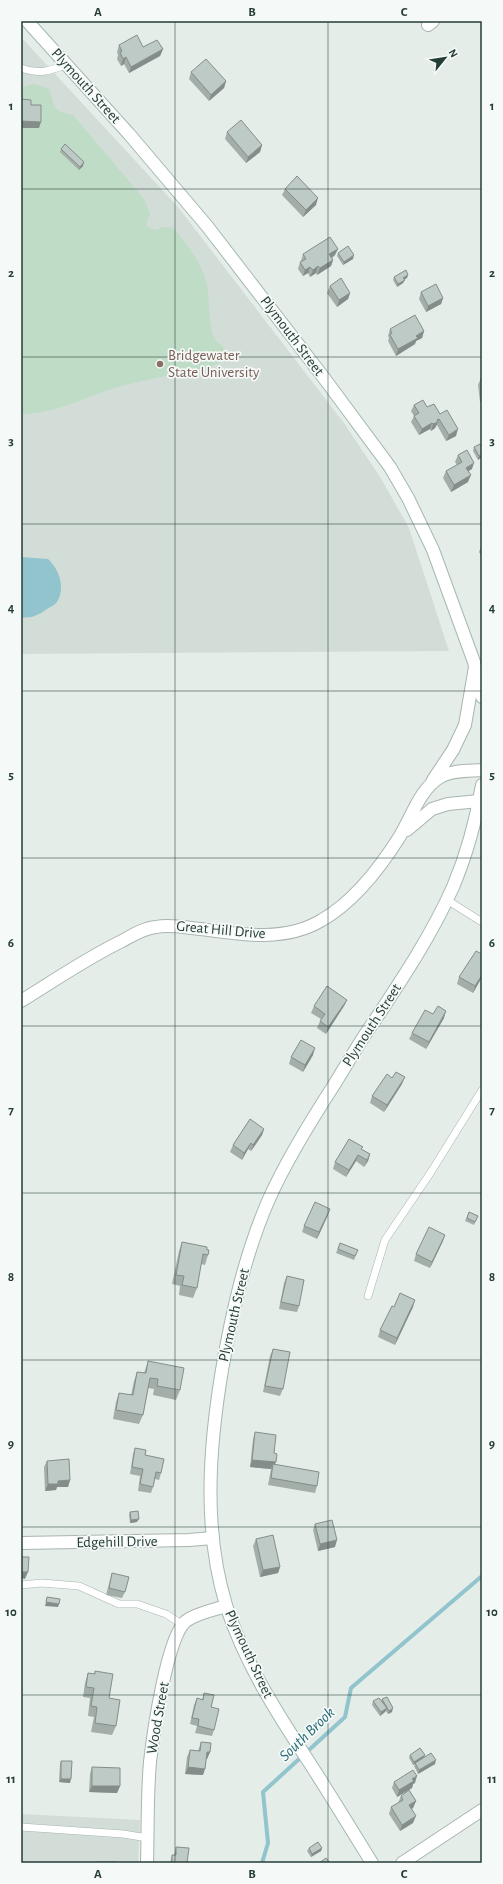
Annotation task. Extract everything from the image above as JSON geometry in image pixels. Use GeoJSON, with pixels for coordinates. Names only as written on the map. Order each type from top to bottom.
{"type":"FeatureCollection","features":[{"type":"Feature","properties":{"kind":"main road","name":"Plymouth Street"},"geometry":{"type":"LineString","coordinates":[[26,21],[130,134],[207,226],[324,378],[390,467],[408,498],[433,550],[475,667],[482,697]]}},
{"type":"Feature","properties":{"kind":"main road","name":"Great Hill Drive"},"geometry":{"type":"LineString","coordinates":[[21,1001],[97,954],[135,934],[155,927],[173,926],[262,935],[284,934],[308,927],[335,912],[355,895],[378,867],[400,836],[419,801],[445,764],[460,737],[469,711],[475,667]]}},
{"type":"Feature","properties":{"kind":"main road","name":"Great Hill Drive"},"geometry":{"type":"LineString","coordinates":[[419,801],[431,785],[443,775],[482,770]]}},
{"type":"Feature","properties":{"kind":"main road","name":"Plymouth Street"},"geometry":{"type":"LineString","coordinates":[[372,1863],[272,1704],[243,1649],[226,1606],[220,1583],[213,1538],[210,1505],[211,1446],[220,1384],[234,1307],[248,1254],[258,1225],[280,1176],[297,1144],[420,949],[447,900],[468,847],[481,801],[482,785]]}},
{"type":"Feature","properties":{"kind":"main road","name":"Great Hill Drive"},"geometry":{"type":"LineString","coordinates":[[400,836],[432,809],[448,804],[481,801]]}},
{"type":"Feature","properties":{"kind":"main road","name":"Edgehill Drive"},"geometry":{"type":"LineString","coordinates":[[21,1544],[189,1540],[213,1538]]}},
{"type":"Feature","properties":{"kind":"main road"},"geometry":{"type":"LineString","coordinates":[[183,1625],[193,1618],[226,1606]]}},
{"type":"Feature","properties":{"kind":"main road","name":"Wood Street"},"geometry":{"type":"LineString","coordinates":[[147,1863],[151,1756],[170,1655],[177,1633],[183,1625]]}},
{"type":"Feature","properties":{"kind":"main road"},"geometry":{"type":"LineString","coordinates":[[402,1863],[482,1810]]}},
{"type":"Feature","properties":{"kind":"lane"},"geometry":{"type":"LineString","coordinates":[[21,68],[28,71],[47,72],[66,64]]}},
{"type":"Feature","properties":{"kind":"lane"},"geometry":{"type":"LineString","coordinates":[[447,900],[482,922]]}},
{"type":"Feature","properties":{"kind":"lane"},"geometry":{"type":"LineString","coordinates":[[368,1296],[385,1240],[431,1172],[482,1090]]}},
{"type":"Feature","properties":{"kind":"lane"},"geometry":{"type":"LineString","coordinates":[[21,1585],[42,1583],[79,1586],[119,1604],[137,1604],[166,1614],[183,1625]]}},
{"type":"Feature","properties":{"kind":"lane"},"geometry":{"type":"LineString","coordinates":[[21,1827],[123,1834],[148,1838]]}},
{"type":"Feature","properties":{"kind":"shaded area","name":"Bridgewater State University"},"geometry":{"type":"Polygon","coordinates":[[[21,37],[178,207],[344,423],[382,480],[409,528],[449,651],[21,654],[21,37]]]}},
{"type":"Feature","properties":{"kind":"shaded area"},"geometry":{"type":"Polygon","coordinates":[[[21,1814],[140,1820],[138,1863],[21,1863],[21,1814]]]}},
{"type":"Feature","properties":{"kind":"green space"},"geometry":{"type":"Polygon","coordinates":[[[34,84],[48,88],[55,107],[60,112],[73,115],[144,199],[150,214],[146,224],[149,228],[156,230],[163,227],[172,227],[188,247],[198,262],[205,277],[208,291],[211,329],[217,342],[225,349],[227,355],[226,360],[212,366],[125,385],[48,411],[21,414],[21,87],[34,84]]]}},
{"type":"Feature","properties":{"kind":"water"},"geometry":{"type":"Polygon","coordinates":[[[21,557],[48,559],[58,573],[60,579],[60,597],[56,603],[38,615],[32,617],[21,617],[21,557]]]}},
{"type":"Feature","properties":{"kind":"building"},"geometry":{"type":"Polygon","coordinates":[[[137,35],[143,47],[157,40],[163,49],[131,67],[126,57],[123,59],[120,52],[122,51],[119,45],[137,35]]]}},
{"type":"Feature","properties":{"kind":"building"},"geometry":{"type":"Polygon","coordinates":[[[206,59],[226,81],[211,95],[191,72],[206,59]]]}},
{"type":"Feature","properties":{"kind":"building"},"geometry":{"type":"Polygon","coordinates":[[[21,99],[31,100],[31,105],[41,105],[41,122],[21,121],[21,99]]]}},
{"type":"Feature","properties":{"kind":"building"},"geometry":{"type":"Polygon","coordinates":[[[241,120],[262,145],[248,157],[227,132],[241,120]]]}},
{"type":"Feature","properties":{"kind":"building"},"geometry":{"type":"Polygon","coordinates":[[[65,144],[84,162],[80,167],[61,149],[65,144]]]}},
{"type":"Feature","properties":{"kind":"building"},"geometry":{"type":"Polygon","coordinates":[[[297,176],[318,198],[306,210],[285,189],[297,176]]]}},
{"type":"Feature","properties":{"kind":"building"},"geometry":{"type":"Polygon","coordinates":[[[330,237],[338,249],[329,254],[333,260],[320,268],[318,266],[313,270],[310,267],[305,270],[300,262],[306,259],[303,254],[330,237]]]}},
{"type":"Feature","properties":{"kind":"building"},"geometry":{"type":"Polygon","coordinates":[[[348,246],[354,255],[344,262],[338,253],[348,246]]]}},
{"type":"Feature","properties":{"kind":"building"},"geometry":{"type":"Polygon","coordinates":[[[406,270],[408,275],[403,278],[405,280],[398,284],[394,277],[406,270]]]}},
{"type":"Feature","properties":{"kind":"building"},"geometry":{"type":"Polygon","coordinates":[[[341,278],[350,293],[339,300],[330,286],[341,278]]]}},
{"type":"Feature","properties":{"kind":"building"},"geometry":{"type":"Polygon","coordinates":[[[436,284],[443,298],[428,306],[421,292],[436,284]]]}},
{"type":"Feature","properties":{"kind":"building"},"geometry":{"type":"Polygon","coordinates":[[[415,315],[424,331],[416,336],[418,338],[398,349],[390,335],[392,333],[390,329],[415,315]]]}},
{"type":"Feature","properties":{"kind":"building"},"geometry":{"type":"Polygon","coordinates":[[[423,400],[427,407],[434,404],[440,414],[447,410],[458,429],[449,435],[439,419],[437,420],[438,422],[432,423],[422,429],[414,416],[419,413],[414,405],[423,400]]]}},
{"type":"Feature","properties":{"kind":"building"},"geometry":{"type":"Polygon","coordinates":[[[480,444],[482,447],[482,455],[479,456],[474,447],[480,444]]]}},
{"type":"Feature","properties":{"kind":"building"},"geometry":{"type":"Polygon","coordinates":[[[467,450],[474,463],[466,468],[471,475],[454,485],[446,471],[462,462],[458,455],[467,450]]]}},
{"type":"Feature","properties":{"kind":"building"},"geometry":{"type":"Polygon","coordinates":[[[476,951],[482,954],[482,975],[475,986],[459,977],[476,951]]]}},
{"type":"Feature","properties":{"kind":"building"},"geometry":{"type":"Polygon","coordinates":[[[327,986],[347,1000],[328,1027],[320,1021],[325,1014],[314,1006],[327,986]]]}},
{"type":"Feature","properties":{"kind":"building"},"geometry":{"type":"Polygon","coordinates":[[[438,1006],[446,1011],[429,1042],[412,1033],[425,1010],[433,1014],[438,1006]]]}},
{"type":"Feature","properties":{"kind":"building"},"geometry":{"type":"Polygon","coordinates":[[[301,1040],[315,1048],[305,1065],[291,1057],[301,1040]]]}},
{"type":"Feature","properties":{"kind":"building"},"geometry":{"type":"Polygon","coordinates":[[[396,1072],[405,1077],[387,1105],[372,1096],[387,1074],[392,1078],[396,1072]]]}},
{"type":"Feature","properties":{"kind":"building"},"geometry":{"type":"Polygon","coordinates":[[[250,1119],[264,1129],[253,1145],[251,1143],[244,1153],[233,1145],[250,1119]]]}},
{"type":"Feature","properties":{"kind":"building"},"geometry":{"type":"Polygon","coordinates":[[[349,1139],[363,1147],[361,1149],[370,1154],[367,1160],[358,1155],[349,1170],[335,1162],[349,1139]]]}},
{"type":"Feature","properties":{"kind":"building"},"geometry":{"type":"Polygon","coordinates":[[[315,1202],[330,1209],[319,1232],[304,1226],[315,1202]]]}},
{"type":"Feature","properties":{"kind":"building"},"geometry":{"type":"Polygon","coordinates":[[[469,1212],[478,1216],[475,1222],[467,1218],[469,1212]]]}},
{"type":"Feature","properties":{"kind":"building"},"geometry":{"type":"Polygon","coordinates":[[[429,1227],[445,1235],[432,1262],[416,1254],[429,1227]]]}},
{"type":"Feature","properties":{"kind":"building"},"geometry":{"type":"Polygon","coordinates":[[[182,1242],[207,1247],[207,1250],[209,1250],[208,1255],[203,1254],[197,1288],[182,1285],[184,1276],[176,1275],[182,1242]]]}},
{"type":"Feature","properties":{"kind":"building"},"geometry":{"type":"Polygon","coordinates":[[[340,1243],[358,1250],[355,1256],[338,1249],[340,1243]]]}},
{"type":"Feature","properties":{"kind":"building"},"geometry":{"type":"Polygon","coordinates":[[[287,1276],[304,1280],[299,1306],[281,1302],[287,1276]]]}},
{"type":"Feature","properties":{"kind":"building"},"geometry":{"type":"Polygon","coordinates":[[[400,1293],[415,1300],[397,1338],[380,1330],[392,1306],[394,1307],[400,1293]]]}},
{"type":"Feature","properties":{"kind":"building"},"geometry":{"type":"Polygon","coordinates":[[[273,1349],[290,1352],[283,1389],[265,1386],[273,1349]]]}},
{"type":"Feature","properties":{"kind":"building"},"geometry":{"type":"Polygon","coordinates":[[[148,1361],[184,1368],[180,1390],[157,1386],[158,1379],[150,1378],[143,1415],[116,1410],[119,1393],[133,1395],[137,1372],[146,1373],[148,1361]]]}},
{"type":"Feature","properties":{"kind":"building"},"geometry":{"type":"Polygon","coordinates":[[[255,1432],[276,1435],[274,1453],[277,1454],[276,1462],[252,1460],[255,1432]]]}},
{"type":"Feature","properties":{"kind":"building"},"geometry":{"type":"Polygon","coordinates":[[[135,1448],[146,1450],[145,1455],[164,1459],[161,1473],[156,1472],[153,1487],[140,1484],[143,1469],[132,1467],[135,1448]]]}},
{"type":"Feature","properties":{"kind":"building"},"geometry":{"type":"Polygon","coordinates":[[[69,1459],[70,1480],[58,1481],[58,1484],[48,1484],[47,1461],[69,1459]]]}},
{"type":"Feature","properties":{"kind":"building"},"geometry":{"type":"Polygon","coordinates":[[[273,1464],[319,1472],[317,1486],[271,1478],[273,1464]]]}},
{"type":"Feature","properties":{"kind":"building"},"geometry":{"type":"Polygon","coordinates":[[[138,1511],[139,1519],[131,1520],[130,1512],[138,1511]]]}},
{"type":"Feature","properties":{"kind":"building"},"geometry":{"type":"Polygon","coordinates":[[[332,1520],[337,1540],[320,1544],[315,1524],[332,1520]]]}},
{"type":"Feature","properties":{"kind":"building"},"geometry":{"type":"Polygon","coordinates":[[[273,1535],[280,1567],[263,1570],[256,1539],[273,1535]]]}},
{"type":"Feature","properties":{"kind":"building"},"geometry":{"type":"Polygon","coordinates":[[[21,1557],[29,1557],[28,1572],[21,1572],[21,1557]]]}},
{"type":"Feature","properties":{"kind":"building"},"geometry":{"type":"Polygon","coordinates":[[[112,1573],[129,1577],[125,1592],[109,1588],[112,1573]]]}},
{"type":"Feature","properties":{"kind":"building"},"geometry":{"type":"Polygon","coordinates":[[[47,1597],[60,1599],[59,1604],[46,1602],[47,1597]]]}},
{"type":"Feature","properties":{"kind":"building"},"geometry":{"type":"Polygon","coordinates":[[[95,1671],[113,1674],[109,1698],[120,1700],[116,1726],[95,1723],[97,1707],[91,1706],[94,1688],[86,1687],[88,1673],[95,1674],[95,1671]]]}},
{"type":"Feature","properties":{"kind":"building"},"geometry":{"type":"Polygon","coordinates":[[[204,1693],[214,1695],[211,1707],[219,1709],[214,1730],[198,1726],[199,1719],[192,1718],[197,1698],[203,1700],[204,1693]]]}},
{"type":"Feature","properties":{"kind":"building"},"geometry":{"type":"Polygon","coordinates":[[[387,1697],[393,1708],[389,1711],[382,1699],[387,1697]]]}},
{"type":"Feature","properties":{"kind":"building"},"geometry":{"type":"Polygon","coordinates":[[[379,1698],[387,1708],[381,1712],[373,1701],[379,1698]]]}},
{"type":"Feature","properties":{"kind":"building"},"geometry":{"type":"Polygon","coordinates":[[[201,1742],[211,1743],[210,1752],[207,1752],[205,1769],[188,1767],[190,1750],[200,1751],[201,1742]]]}},
{"type":"Feature","properties":{"kind":"building"},"geometry":{"type":"Polygon","coordinates":[[[420,1748],[425,1755],[414,1762],[410,1755],[420,1748]]]}},
{"type":"Feature","properties":{"kind":"building"},"geometry":{"type":"Polygon","coordinates":[[[431,1753],[436,1760],[419,1770],[415,1763],[431,1753]]]}},
{"type":"Feature","properties":{"kind":"building"},"geometry":{"type":"Polygon","coordinates":[[[61,1761],[72,1761],[71,1779],[61,1779],[61,1761]]]}},
{"type":"Feature","properties":{"kind":"building"},"geometry":{"type":"Polygon","coordinates":[[[92,1767],[120,1768],[120,1786],[92,1786],[92,1767]]]}},
{"type":"Feature","properties":{"kind":"building"},"geometry":{"type":"Polygon","coordinates":[[[413,1770],[417,1776],[412,1779],[414,1781],[399,1790],[394,1782],[413,1770]]]}},
{"type":"Feature","properties":{"kind":"building"},"geometry":{"type":"Polygon","coordinates":[[[409,1790],[416,1801],[409,1805],[416,1816],[402,1825],[391,1807],[403,1800],[401,1796],[409,1790]]]}},
{"type":"Feature","properties":{"kind":"building"},"geometry":{"type":"Polygon","coordinates":[[[318,1842],[322,1848],[312,1854],[309,1848],[318,1842]]]}},
{"type":"Feature","properties":{"kind":"building"},"geometry":{"type":"Polygon","coordinates":[[[176,1847],[189,1848],[187,1863],[172,1863],[172,1855],[176,1855],[176,1847]]]}},
{"type":"Feature","properties":{"kind":"building"},"geometry":{"type":"Polygon","coordinates":[[[326,1858],[330,1863],[319,1863],[326,1858]]]}},
{"type":"Feature","properties":{"kind":"building"},"geometry":{"type":"Polygon","coordinates":[[[116,1862],[116,1863],[96,1863],[116,1862]]]}},
{"type":"Feature","properties":{"kind":"waterway","name":"South Brook"},"geometry":{"type":"LineString","coordinates":[[262,1863],[268,1843],[263,1792],[345,1717],[351,1688],[482,1576]]}},
{"type":"Feature","properties":{"kind":"place","name":"Bridgewater State University"},"geometry":{"type":"Point","coordinates":[160,364]}}]}
